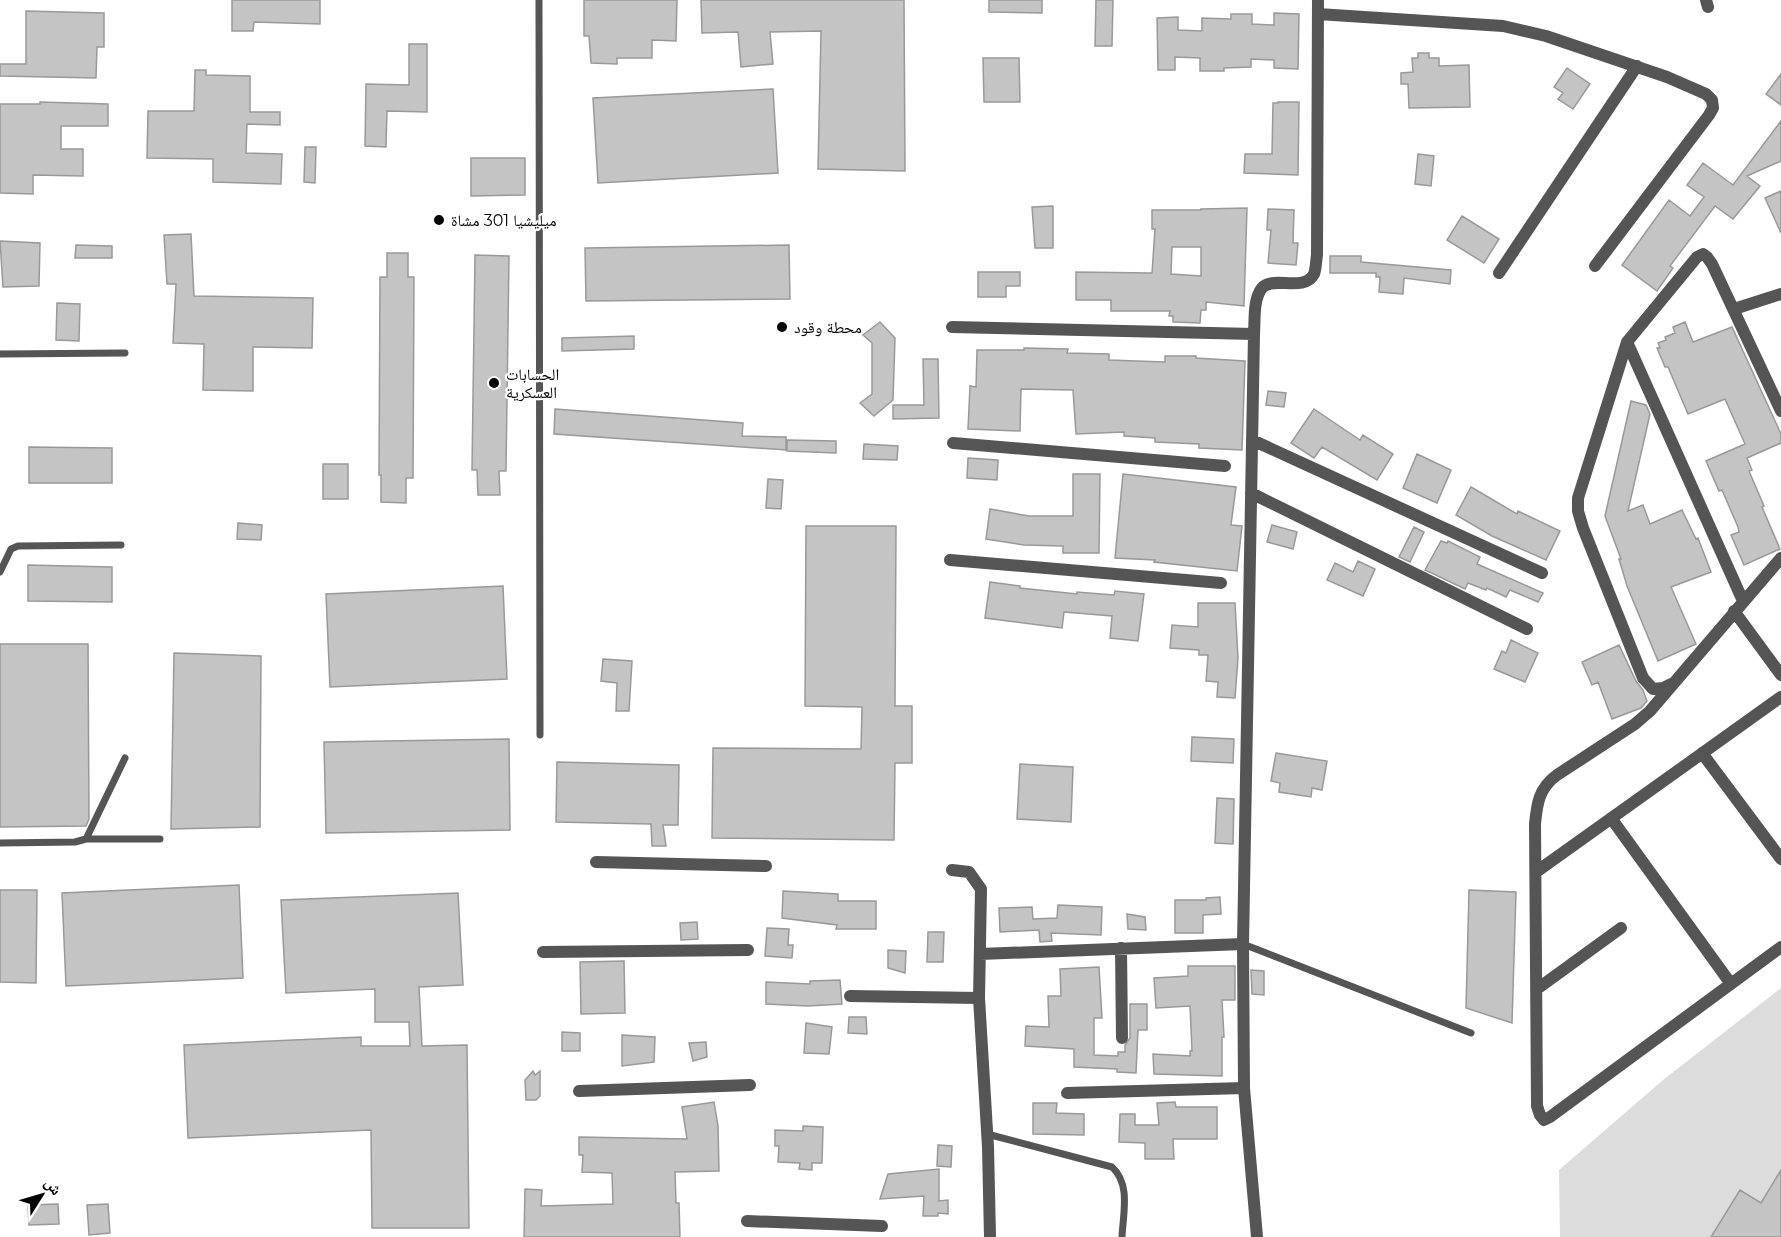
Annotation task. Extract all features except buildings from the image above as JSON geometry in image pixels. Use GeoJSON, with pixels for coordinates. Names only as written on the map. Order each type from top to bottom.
{"type":"FeatureCollection","features":[{"type":"Feature","properties":{"kind":"street"},"geometry":{"type":"LineString","coordinates":[[1257,1237],[1244,1088],[1243,944],[1254,334],[1256,304],[1260,289],[1270,283],[1302,282],[1315,273],[1317,255],[1318,0]]}},
{"type":"Feature","properties":{"kind":"street"},"geometry":{"type":"LineString","coordinates":[[1318,14],[1503,26],[1546,36],[1637,66],[1706,94],[1712,100],[1713,108],[1595,266]]}},
{"type":"Feature","properties":{"kind":"street"},"geometry":{"type":"LineString","coordinates":[[1499,273],[1637,66]]}},
{"type":"Feature","properties":{"kind":"street"},"geometry":{"type":"LineString","coordinates":[[1672,683],[1663,688],[1653,689],[1643,678],[1582,528],[1578,498],[1627,342],[1697,257],[1703,254],[1712,264],[1781,411]]}},
{"type":"Feature","properties":{"kind":"street"},"geometry":{"type":"LineString","coordinates":[[1734,309],[1781,294]]}},
{"type":"Feature","properties":{"kind":"street"},"geometry":{"type":"LineString","coordinates":[[952,327],[1254,334]]}},
{"type":"Feature","properties":{"kind":"street"},"geometry":{"type":"LineString","coordinates":[[1627,342],[1743,601]]}},
{"type":"Feature","properties":{"kind":"street"},"geometry":{"type":"LineString","coordinates":[[1252,440],[1542,573]]}},
{"type":"Feature","properties":{"kind":"street"},"geometry":{"type":"LineString","coordinates":[[953,443],[1225,466]]}},
{"type":"Feature","properties":{"kind":"street"},"geometry":{"type":"LineString","coordinates":[[1251,493],[1527,629]]}},
{"type":"Feature","properties":{"kind":"street"},"geometry":{"type":"LineString","coordinates":[[1781,558],[1650,711],[1635,724],[1557,775],[1544,787],[1537,803],[1537,1106],[1540,1115],[1544,1120],[1781,947]]}},
{"type":"Feature","properties":{"kind":"street"},"geometry":{"type":"LineString","coordinates":[[951,560],[1221,583]]}},
{"type":"Feature","properties":{"kind":"street"},"geometry":{"type":"LineString","coordinates":[[1734,611],[1781,675]]}},
{"type":"Feature","properties":{"kind":"street"},"geometry":{"type":"LineString","coordinates":[[1536,872],[1781,697]]}},
{"type":"Feature","properties":{"kind":"street"},"geometry":{"type":"LineString","coordinates":[[1702,753],[1781,859]]}},
{"type":"Feature","properties":{"kind":"street"},"geometry":{"type":"LineString","coordinates":[[1611,818],[1731,984]]}},
{"type":"Feature","properties":{"kind":"street"},"geometry":{"type":"LineString","coordinates":[[596,862],[766,866]]}},
{"type":"Feature","properties":{"kind":"street"},"geometry":{"type":"LineString","coordinates":[[952,870],[969,872],[981,889],[979,998],[990,1237]]}},
{"type":"Feature","properties":{"kind":"street"},"geometry":{"type":"LineString","coordinates":[[1536,989],[1622,928]]}},
{"type":"Feature","properties":{"kind":"street"},"geometry":{"type":"LineString","coordinates":[[980,954],[1243,944]]}},
{"type":"Feature","properties":{"kind":"street"},"geometry":{"type":"LineString","coordinates":[[1121,948],[1122,1038]]}},
{"type":"Feature","properties":{"kind":"street"},"geometry":{"type":"LineString","coordinates":[[543,952],[748,950]]}},
{"type":"Feature","properties":{"kind":"street"},"geometry":{"type":"LineString","coordinates":[[850,996],[979,998]]}},
{"type":"Feature","properties":{"kind":"street"},"geometry":{"type":"LineString","coordinates":[[579,1091],[750,1085]]}},
{"type":"Feature","properties":{"kind":"street"},"geometry":{"type":"LineString","coordinates":[[1067,1093],[1244,1088]]}},
{"type":"Feature","properties":{"kind":"street"},"geometry":{"type":"LineString","coordinates":[[747,1221],[882,1226]]}},
{"type":"Feature","properties":{"kind":"lane"},"geometry":{"type":"LineString","coordinates":[[539,0],[540,735]]}},
{"type":"Feature","properties":{"kind":"lane"},"geometry":{"type":"LineString","coordinates":[[0,354],[124,353]]}},
{"type":"Feature","properties":{"kind":"lane"},"geometry":{"type":"LineString","coordinates":[[0,572],[11,549],[18,546],[121,545]]}},
{"type":"Feature","properties":{"kind":"lane"},"geometry":{"type":"LineString","coordinates":[[86,839],[125,758]]}},
{"type":"Feature","properties":{"kind":"lane"},"geometry":{"type":"LineString","coordinates":[[0,843],[75,842],[86,839],[160,839]]}},
{"type":"Feature","properties":{"kind":"lane"},"geometry":{"type":"LineString","coordinates":[[1243,944],[1471,1033]]}},
{"type":"Feature","properties":{"kind":"lane"},"geometry":{"type":"LineString","coordinates":[[987,1134],[1112,1167],[1118,1172],[1124,1188],[1122,1237]]}},
{"type":"Feature","properties":{"kind":"shaded area"},"geometry":{"type":"Polygon","coordinates":[[[1781,988],[1781,1237],[1560,1237],[1559,1170],[1663,1080],[1781,988]]]}},
{"type":"Feature","properties":{"kind":"place","name":"ميليشيا 301 مشاة"},"geometry":{"type":"Point","coordinates":[439,220]}},
{"type":"Feature","properties":{"kind":"place","name":"محطة وقود"},"geometry":{"type":"Point","coordinates":[782,327]}},
{"type":"Feature","properties":{"kind":"place","name":"الحسابات العسكرية"},"geometry":{"type":"Point","coordinates":[494,383]}}]}
